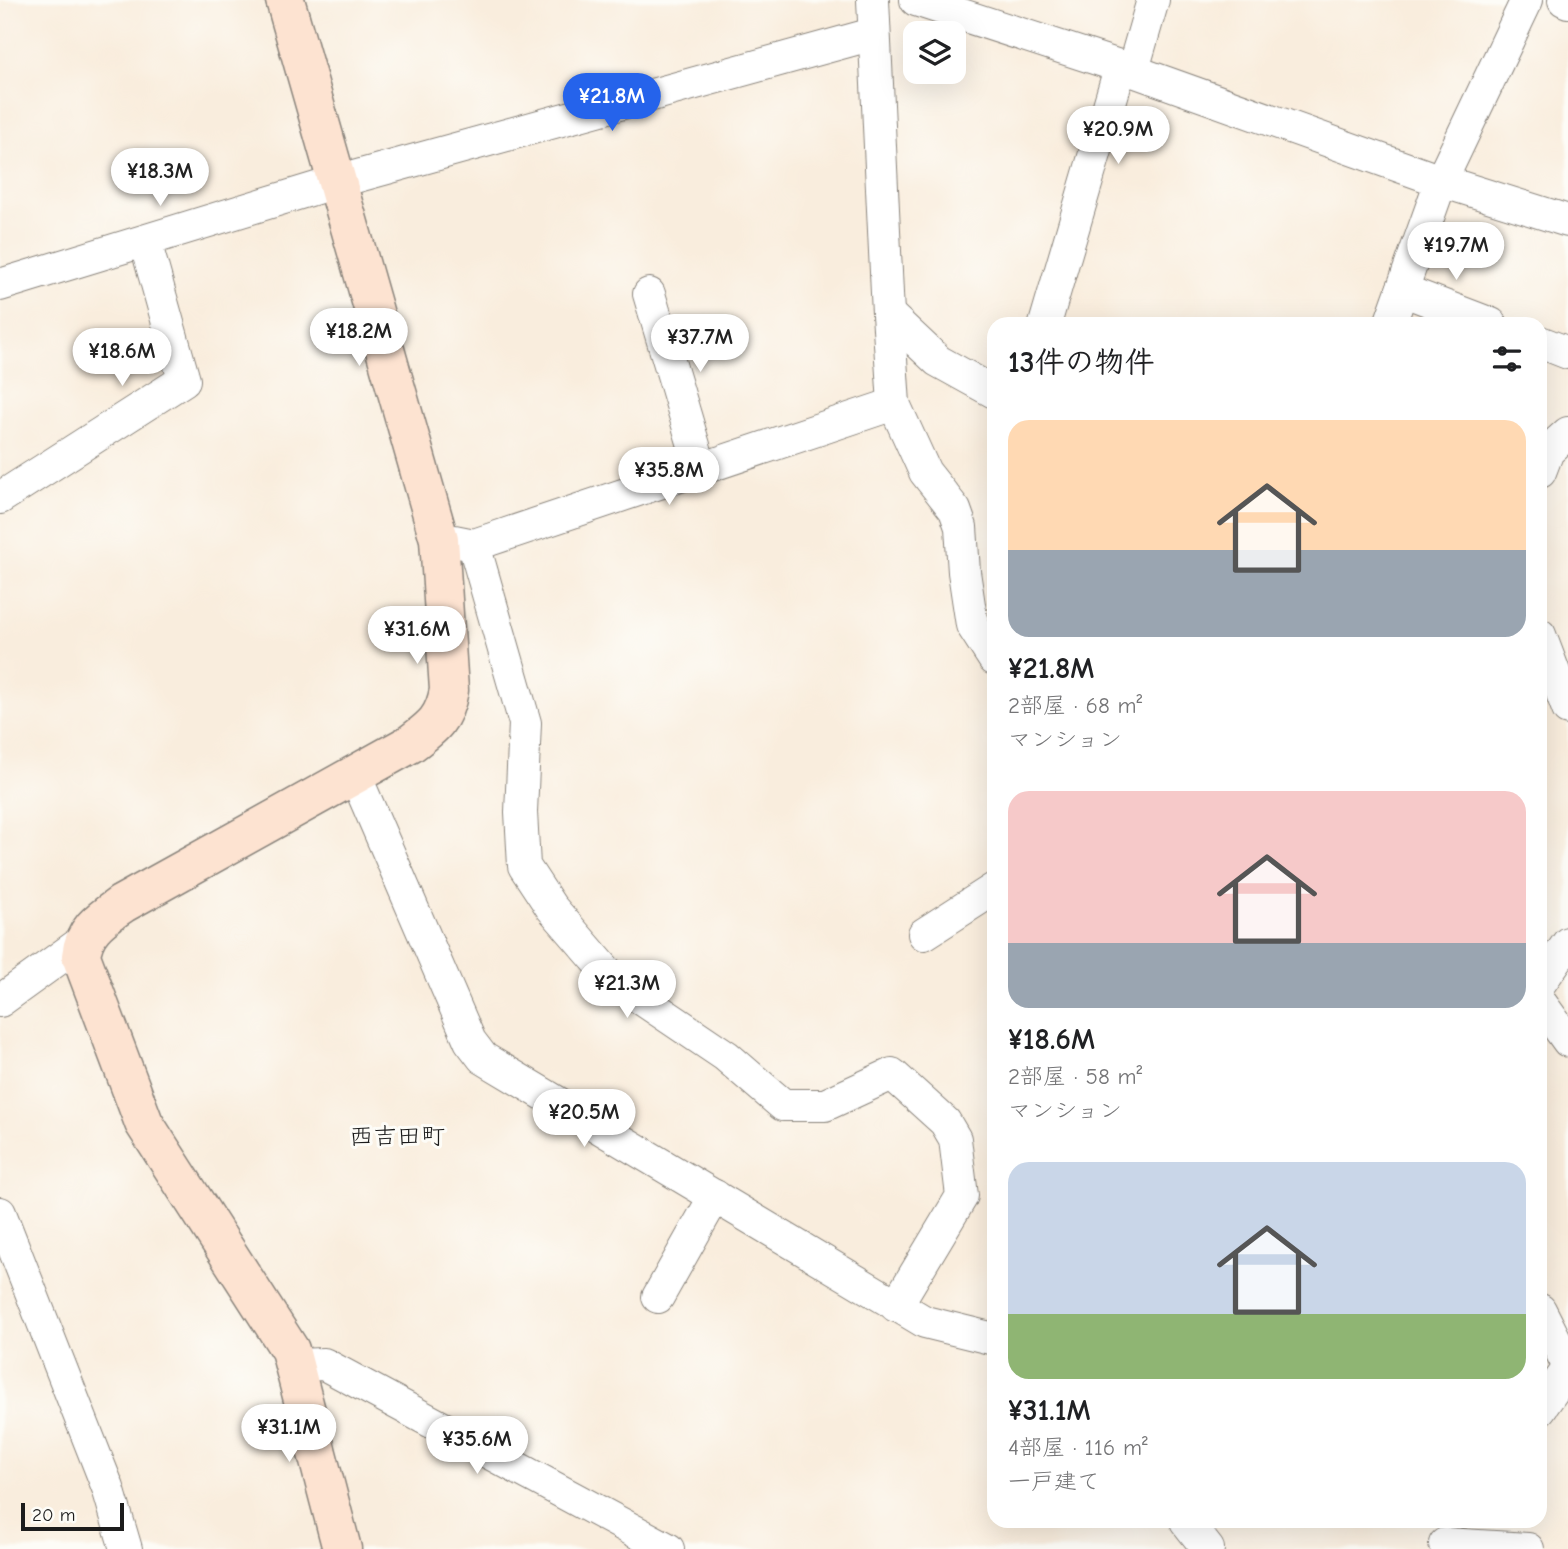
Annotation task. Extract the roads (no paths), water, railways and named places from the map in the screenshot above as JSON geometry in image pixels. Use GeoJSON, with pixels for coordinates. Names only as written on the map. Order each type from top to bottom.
{"type":"FeatureCollection","features":[{"type":"Feature","properties":{"kind":"street"},"geometry":{"type":"LineString","coordinates":[[285,0],[336,182],[456,542],[525,723],[521,812],[524,866],[551,907],[615,981],[726,1056],[783,1105],[825,1105],[892,1073],[945,1122],[955,1139],[962,1196],[896,1306]]}},
{"type":"Feature","properties":{"kind":"street"},"geometry":{"type":"LineString","coordinates":[[873,0],[894,404],[925,472],[955,510],[961,527],[972,625],[987,648]]}},
{"type":"Feature","properties":{"kind":"street"},"geometry":{"type":"LineString","coordinates":[[916,0],[1125,68],[1441,181],[1568,221]]}},
{"type":"Feature","properties":{"kind":"street"},"geometry":{"type":"LineString","coordinates":[[1047,317],[1115,82],[1136,59],[1153,0]]}},
{"type":"Feature","properties":{"kind":"street"},"geometry":{"type":"LineString","coordinates":[[1392,317],[1441,181],[1528,0]]}},
{"type":"Feature","properties":{"kind":"street"},"geometry":{"type":"LineString","coordinates":[[0,285],[336,182],[873,34]]}},
{"type":"Feature","properties":{"kind":"street"},"geometry":{"type":"LineString","coordinates":[[0,498],[184,380],[145,241]]}},
{"type":"Feature","properties":{"kind":"street"},"geometry":{"type":"LineString","coordinates":[[1402,290],[1473,317]]}},
{"type":"Feature","properties":{"kind":"street"},"geometry":{"type":"LineString","coordinates":[[649,294],[701,469]]}},
{"type":"Feature","properties":{"kind":"street"},"geometry":{"type":"LineString","coordinates":[[888,314],[938,361],[987,388]]}},
{"type":"Feature","properties":{"kind":"street"},"geometry":{"type":"LineString","coordinates":[[1547,345],[1568,353]]}},
{"type":"Feature","properties":{"kind":"street"},"geometry":{"type":"LineString","coordinates":[[456,542],[701,469],[894,404]]}},
{"type":"Feature","properties":{"kind":"street"},"geometry":{"type":"LineString","coordinates":[[1547,454],[1568,433]]}},
{"type":"Feature","properties":{"kind":"street"},"geometry":{"type":"LineString","coordinates":[[0,1001],[83,941],[100,919],[122,904],[410,744],[433,726],[445,709],[449,690],[456,542]]}},
{"type":"Feature","properties":{"kind":"street"},"geometry":{"type":"LineString","coordinates":[[1547,654],[1568,709]]}},
{"type":"Feature","properties":{"kind":"street"},"geometry":{"type":"LineString","coordinates":[[355,775],[470,1041],[483,1058],[896,1306],[925,1322],[987,1337]]}},
{"type":"Feature","properties":{"kind":"street"},"geometry":{"type":"LineString","coordinates":[[923,934],[987,894]]}},
{"type":"Feature","properties":{"kind":"street"},"geometry":{"type":"LineString","coordinates":[[83,941],[81,956],[144,1123],[290,1350],[342,1549]]}},
{"type":"Feature","properties":{"kind":"street"},"geometry":{"type":"LineString","coordinates":[[1547,973],[1568,943]]}},
{"type":"Feature","properties":{"kind":"street"},"geometry":{"type":"LineString","coordinates":[[1547,1012],[1568,1041]]}},
{"type":"Feature","properties":{"kind":"street"},"geometry":{"type":"LineString","coordinates":[[658,1297],[715,1196]]}},
{"type":"Feature","properties":{"kind":"street"},"geometry":{"type":"LineString","coordinates":[[0,1213],[108,1488],[126,1549]]}},
{"type":"Feature","properties":{"kind":"street"},"geometry":{"type":"LineString","coordinates":[[1547,1324],[1568,1367]]}},
{"type":"Feature","properties":{"kind":"street"},"geometry":{"type":"LineString","coordinates":[[294,1365],[324,1364],[668,1549]]}},
{"type":"Feature","properties":{"kind":"street"},"geometry":{"type":"LineString","coordinates":[[1547,1368],[1568,1367]]}},
{"type":"Feature","properties":{"kind":"street"},"geometry":{"type":"LineString","coordinates":[[1547,1398],[1568,1367]]}},
{"type":"Feature","properties":{"kind":"street"},"geometry":{"type":"LineString","coordinates":[[1192,1528],[1208,1549]]}},
{"type":"Feature","properties":{"kind":"street"},"geometry":{"type":"LineString","coordinates":[[1447,1538],[1528,1549]]}},
{"type":"Feature","properties":{"kind":"district","name":"西吉田町"},"geometry":{"type":"Point","coordinates":[397,1136]}}]}
